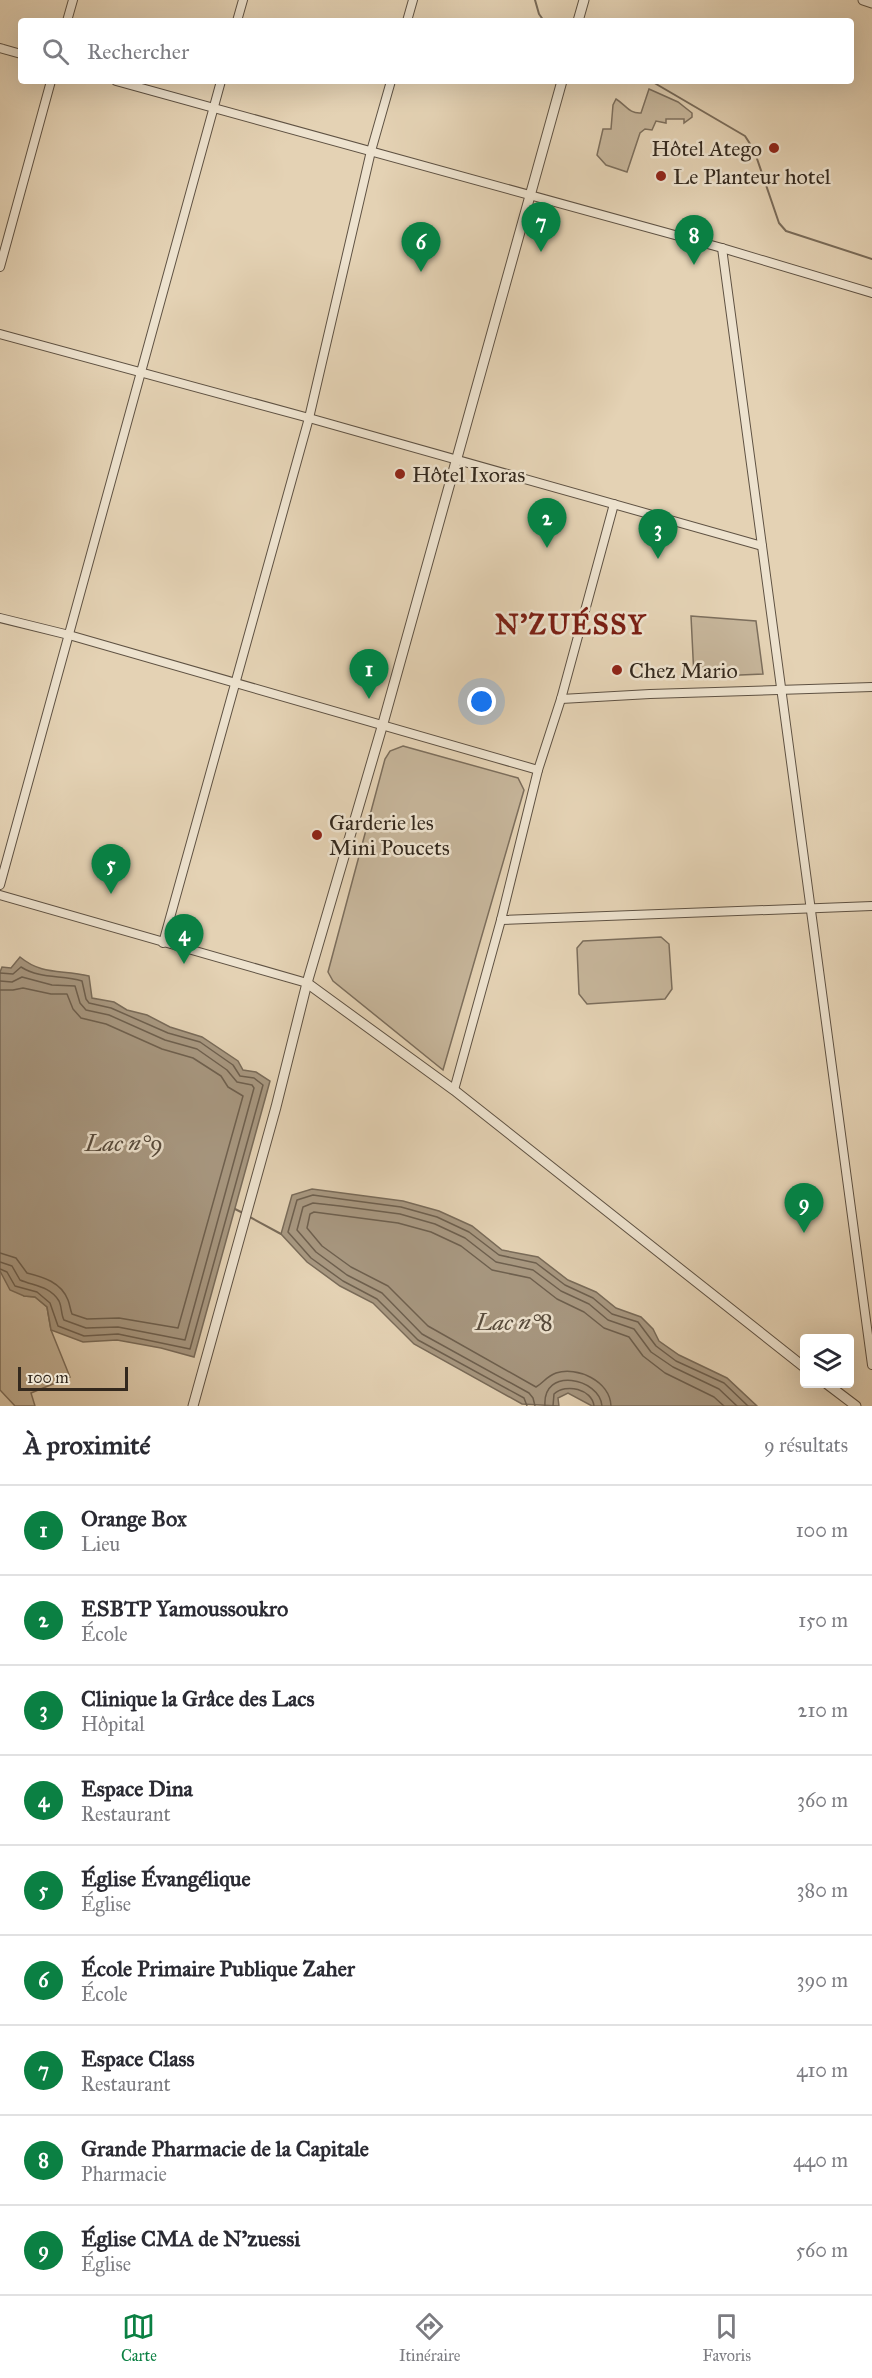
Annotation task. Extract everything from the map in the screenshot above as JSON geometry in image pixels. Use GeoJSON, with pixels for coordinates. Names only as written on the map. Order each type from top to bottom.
{"type":"FeatureCollection","features":[{"type":"Feature","properties":{"kind":"street"},"geometry":{"type":"LineString","coordinates":[[68,18],[73,0]]}},
{"type":"Feature","properties":{"kind":"street"},"geometry":{"type":"LineString","coordinates":[[238,18],[243,0]]}},
{"type":"Feature","properties":{"kind":"street"},"geometry":{"type":"LineString","coordinates":[[408,18],[413,0]]}},
{"type":"Feature","properties":{"kind":"street"},"geometry":{"type":"LineString","coordinates":[[579,18],[584,0]]}},
{"type":"Feature","properties":{"kind":"street"},"geometry":{"type":"LineString","coordinates":[[863,0],[872,3]]}},
{"type":"Feature","properties":{"kind":"street"},"geometry":{"type":"LineString","coordinates":[[0,48],[18,53]]}},
{"type":"Feature","properties":{"kind":"street"},"geometry":{"type":"LineString","coordinates":[[0,267],[50,84]]}},
{"type":"Feature","properties":{"kind":"street"},"geometry":{"type":"LineString","coordinates":[[127,84],[722,248],[872,293]]}},
{"type":"Feature","properties":{"kind":"street"},"geometry":{"type":"LineString","coordinates":[[0,885],[220,84]]}},
{"type":"Feature","properties":{"kind":"street"},"geometry":{"type":"LineString","coordinates":[[163,943],[309,418],[371,151],[390,84]]}},
{"type":"Feature","properties":{"kind":"street"},"geometry":{"type":"LineString","coordinates":[[193,1406],[276,1107],[307,983],[382,727],[561,84]]}},
{"type":"Feature","properties":{"kind":"street"},"geometry":{"type":"LineString","coordinates":[[722,248],[872,1365]]}},
{"type":"Feature","properties":{"kind":"street"},"geometry":{"type":"LineString","coordinates":[[0,334],[141,371],[762,546]]}},
{"type":"Feature","properties":{"kind":"street"},"geometry":{"type":"LineString","coordinates":[[454,1090],[501,920],[538,770],[561,699],[614,504]]}},
{"type":"Feature","properties":{"kind":"street"},"geometry":{"type":"LineString","coordinates":[[0,618],[69,635],[382,727],[538,770]]}},
{"type":"Feature","properties":{"kind":"street"},"geometry":{"type":"LineString","coordinates":[[561,699],[872,687]]}},
{"type":"Feature","properties":{"kind":"street"},"geometry":{"type":"LineString","coordinates":[[0,895],[307,983],[454,1090],[800,1364]]}},
{"type":"Feature","properties":{"kind":"street"},"geometry":{"type":"LineString","coordinates":[[501,920],[872,906]]}},
{"type":"Feature","properties":{"kind":"street"},"geometry":{"type":"LineString","coordinates":[[833,1388],[856,1406]]}},
{"type":"Feature","properties":{"kind":"shaded area"},"geometry":{"type":"Polygon","coordinates":[[[649,89],[678,102],[692,113],[692,117],[684,123],[684,119],[666,119],[666,123],[656,121],[652,130],[645,129],[640,133],[627,172],[606,165],[597,155],[603,129],[611,129],[613,105],[616,99],[630,111],[641,113],[649,89]]]}},
{"type":"Feature","properties":{"kind":"shaded area"},"geometry":{"type":"Polygon","coordinates":[[[691,616],[756,621],[763,674],[694,677],[691,616]]]}},
{"type":"Feature","properties":{"kind":"shaded area"},"geometry":{"type":"Polygon","coordinates":[[[403,746],[518,778],[524,790],[443,1070],[333,981],[328,972],[385,759],[390,751],[403,746]]]}},
{"type":"Feature","properties":{"kind":"shaded area"},"geometry":{"type":"Polygon","coordinates":[[[661,937],[669,944],[672,989],[665,999],[587,1004],[579,994],[577,948],[583,941],[661,937]]]}},
{"type":"Feature","properties":{"kind":"shaded area"},"geometry":{"type":"Polygon","coordinates":[[[0,1271],[24,1296],[35,1297],[47,1307],[51,1330],[70,1377],[31,1393],[35,1406],[15,1406],[0,1390],[0,1271]]]}},
{"type":"Feature","properties":{"kind":"water","name":"Lac n°9"},"geometry":{"type":"Polygon","coordinates":[[[20,957],[45,970],[89,976],[92,998],[114,1002],[127,1010],[147,1015],[170,1027],[202,1037],[238,1061],[243,1070],[256,1072],[270,1081],[194,1357],[117,1340],[83,1342],[51,1330],[47,1307],[35,1297],[24,1296],[10,1290],[0,1271],[0,972],[2,967],[11,968],[20,957]]]}},
{"type":"Feature","properties":{"kind":"water","name":"Lac n°8"},"geometry":{"type":"Polygon","coordinates":[[[312,1189],[403,1201],[439,1211],[472,1226],[502,1250],[538,1257],[568,1280],[596,1292],[616,1308],[641,1317],[653,1329],[659,1341],[679,1355],[727,1378],[757,1406],[592,1406],[568,1393],[558,1398],[559,1406],[522,1404],[414,1344],[373,1303],[340,1286],[307,1262],[281,1234],[292,1195],[312,1189]]]}},
{"type":"Feature","properties":{"kind":"waterway"},"geometry":{"type":"LineString","coordinates":[[535,0],[542,18]]}},
{"type":"Feature","properties":{"kind":"waterway"},"geometry":{"type":"LineString","coordinates":[[656,84],[745,136],[754,150],[779,223],[786,231],[872,259]]}},
{"type":"Feature","properties":{"kind":"waterway"},"geometry":{"type":"LineString","coordinates":[[235,1209],[243,1213]]}},
{"type":"Feature","properties":{"kind":"waterway"},"geometry":{"type":"LineString","coordinates":[[248,1216],[281,1234]]}},
{"type":"Feature","properties":{"kind":"place","name":"Hôtel Atego"},"geometry":{"type":"Point","coordinates":[774,148]}},
{"type":"Feature","properties":{"kind":"place","name":"Le Planteur hotel"},"geometry":{"type":"Point","coordinates":[661,176]}},
{"type":"Feature","properties":{"kind":"place","name":"Espace Class"},"geometry":{"type":"Point","coordinates":[541,252]}},
{"type":"Feature","properties":{"kind":"place","name":"Grande Pharmacie de la Capitale"},"geometry":{"type":"Point","coordinates":[694,265]}},
{"type":"Feature","properties":{"kind":"place","name":"École Primaire Publique Zaher"},"geometry":{"type":"Point","coordinates":[421,272]}},
{"type":"Feature","properties":{"kind":"place","name":"Hôtel Ixoras"},"geometry":{"type":"Point","coordinates":[400,474]}},
{"type":"Feature","properties":{"kind":"place","name":"ESBTP Yamoussoukro"},"geometry":{"type":"Point","coordinates":[547,548]}},
{"type":"Feature","properties":{"kind":"place","name":"Clinique la Grâce des Lacs"},"geometry":{"type":"Point","coordinates":[658,559]}},
{"type":"Feature","properties":{"kind":"place","name":"Chez Mario"},"geometry":{"type":"Point","coordinates":[617,670]}},
{"type":"Feature","properties":{"kind":"place","name":"Orange Box"},"geometry":{"type":"Point","coordinates":[369,699]}},
{"type":"Feature","properties":{"kind":"place","name":"Garderie les Mini Poucets"},"geometry":{"type":"Point","coordinates":[317,835]}},
{"type":"Feature","properties":{"kind":"place","name":"Église Évangélique"},"geometry":{"type":"Point","coordinates":[111,894]}},
{"type":"Feature","properties":{"kind":"place","name":"Espace Dina"},"geometry":{"type":"Point","coordinates":[184,964]}},
{"type":"Feature","properties":{"kind":"place","name":"Église CMA de N’zuessi"},"geometry":{"type":"Point","coordinates":[804,1233]}},
{"type":"Feature","properties":{"kind":"district","name":"N'ZUÉSSY"},"geometry":{"type":"Point","coordinates":[571,624]}}]}
